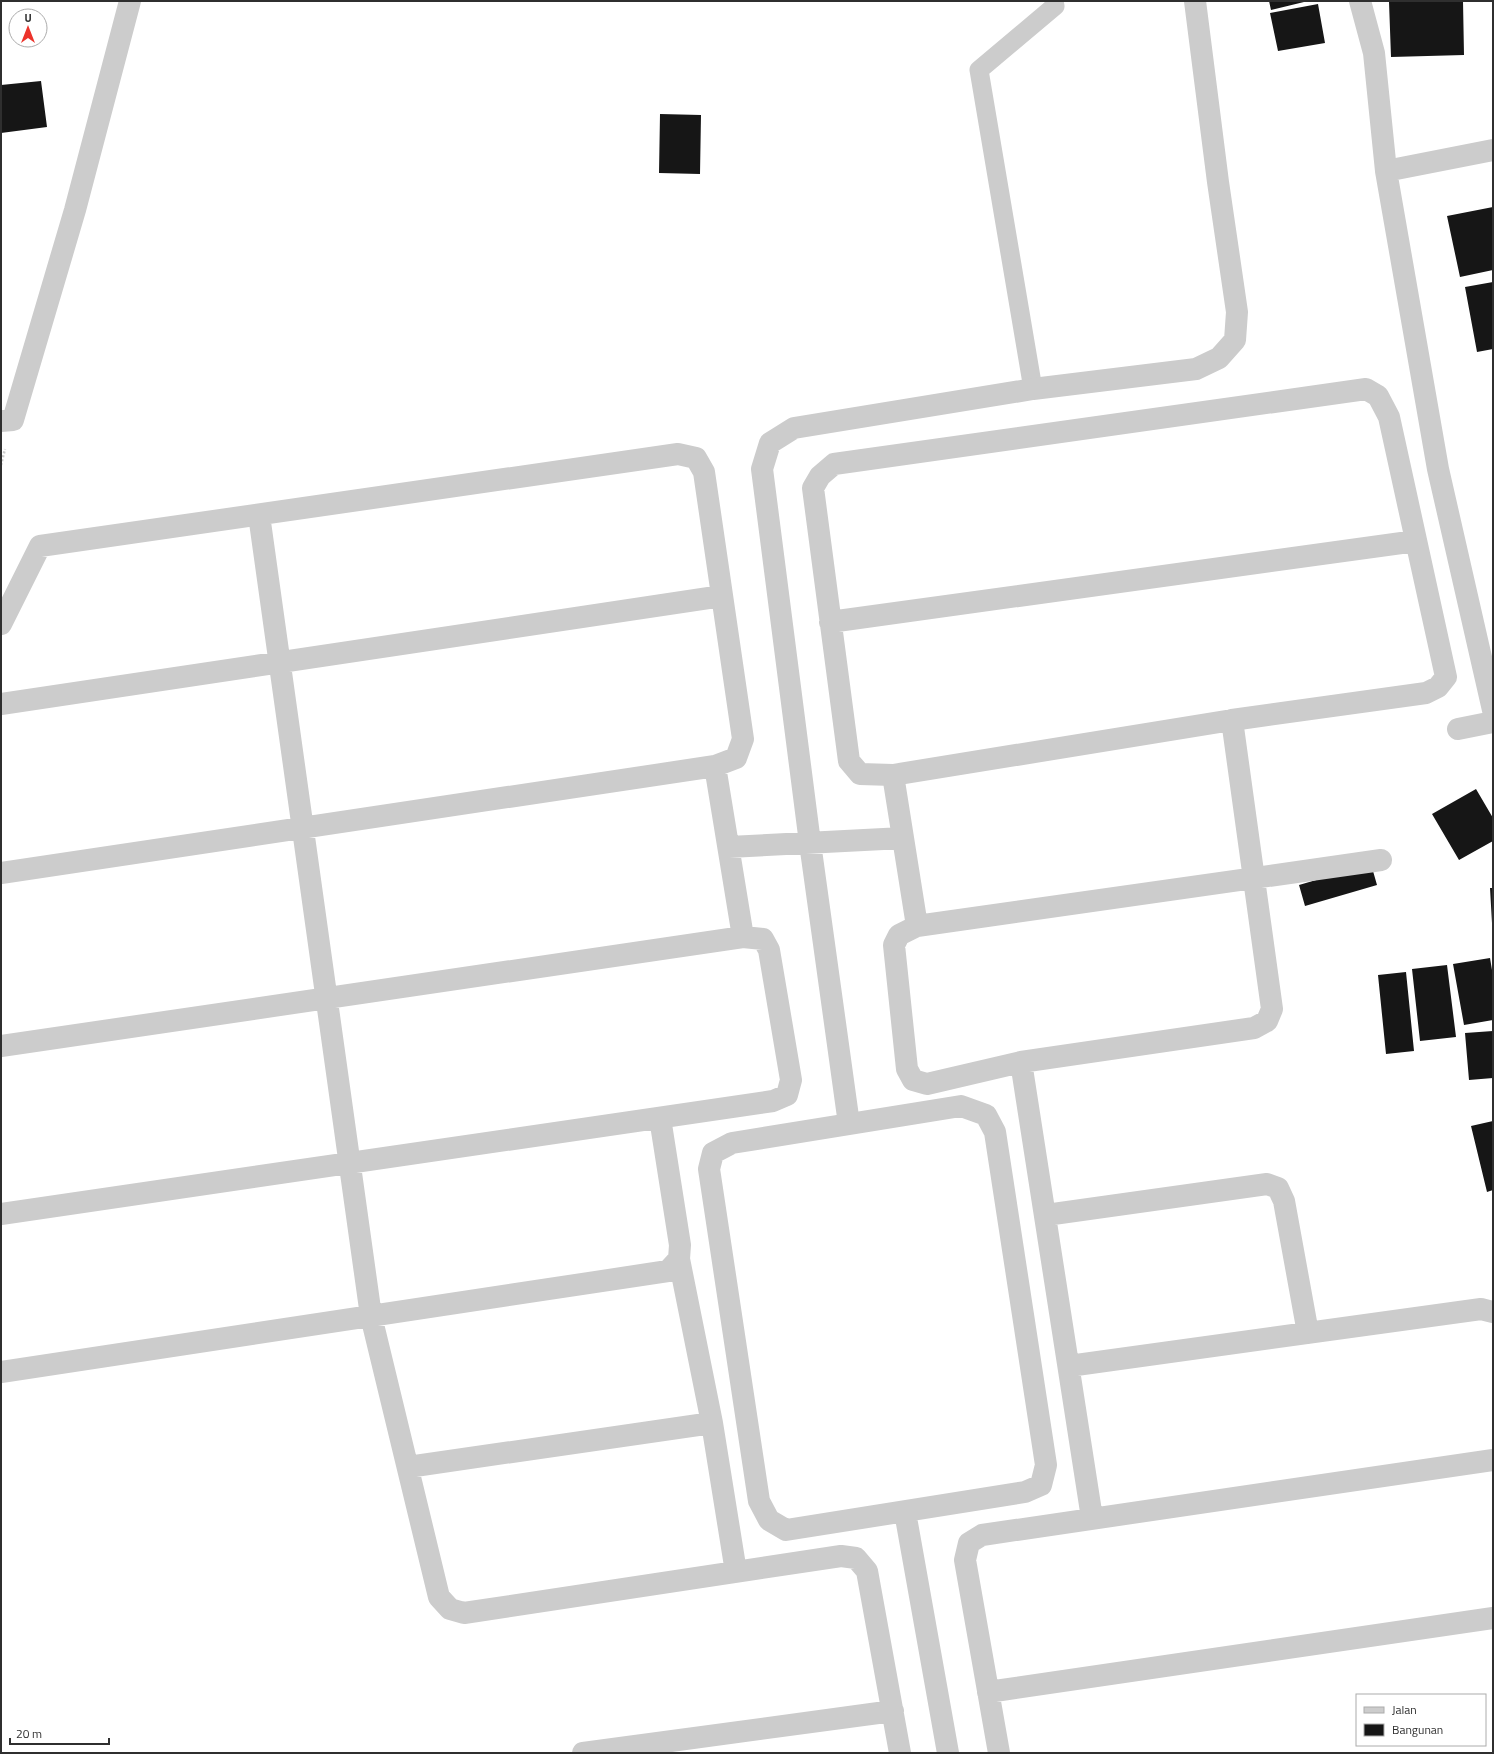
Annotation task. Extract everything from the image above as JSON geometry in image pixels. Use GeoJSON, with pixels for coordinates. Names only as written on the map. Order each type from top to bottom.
{"type":"FeatureCollection","features":[{"type":"Feature","properties":{"kind":"street"},"geometry":{"type":"LineString","coordinates":[[1,421],[13,420],[75,210],[130,1]]}},
{"type":"Feature","properties":{"kind":"street"},"geometry":{"type":"LineString","coordinates":[[849,1124],[810,843],[762,469],[770,443],[794,428],[1033,389],[1196,369],[1219,358],[1235,340],[1237,312],[1218,182],[1195,1]]}},
{"type":"Feature","properties":{"kind":"street"},"geometry":{"type":"LineString","coordinates":[[1360,1],[1374,52],[1386,171],[1438,469],[1493,710]]}},
{"type":"Feature","properties":{"kind":"street"},"geometry":{"type":"LineString","coordinates":[[1386,171],[1493,150]]}},
{"type":"Feature","properties":{"kind":"street"},"geometry":{"type":"LineString","coordinates":[[1366,389],[1378,396],[1389,417],[1446,677],[1438,687],[1426,693],[1232,720],[893,775],[860,774],[849,762],[830,622],[813,488],[820,476],[834,464],[1366,389]]}},
{"type":"Feature","properties":{"kind":"street"},"geometry":{"type":"LineString","coordinates":[[1,624],[40,546],[678,454],[696,458],[704,472],[743,740],[736,758],[715,766],[1,873]]}},
{"type":"Feature","properties":{"kind":"street"},"geometry":{"type":"LineString","coordinates":[[259,514],[372,1316],[439,1597],[450,1609],[464,1613],[841,1556],[856,1558],[867,1571],[900,1753]]}},
{"type":"Feature","properties":{"kind":"street"},"geometry":{"type":"LineString","coordinates":[[830,622],[1416,541]]}},
{"type":"Feature","properties":{"kind":"street"},"geometry":{"type":"LineString","coordinates":[[1,704],[722,596]]}},
{"type":"Feature","properties":{"kind":"street"},"geometry":{"type":"LineString","coordinates":[[1232,720],[1254,878],[1272,1009],[1267,1020],[1254,1028],[1021,1062],[927,1084],[913,1080],[907,1069],[894,945],[899,935],[917,926],[1254,878],[1381,860]]}},
{"type":"Feature","properties":{"kind":"street"},"geometry":{"type":"LineString","coordinates":[[1458,729],[1493,722]]}},
{"type":"Feature","properties":{"kind":"street"},"geometry":{"type":"LineString","coordinates":[[715,766],[743,938]]}},
{"type":"Feature","properties":{"kind":"street"},"geometry":{"type":"LineString","coordinates":[[893,775],[917,926]]}},
{"type":"Feature","properties":{"kind":"street"},"geometry":{"type":"LineString","coordinates":[[729,847],[903,838]]}},
{"type":"Feature","properties":{"kind":"street"},"geometry":{"type":"LineString","coordinates":[[1,1046],[743,938],[763,939],[769,950],[791,1080],[787,1095],[773,1101],[1,1214]]}},
{"type":"Feature","properties":{"kind":"street"},"geometry":{"type":"LineString","coordinates":[[1021,1062],[1092,1518]]}},
{"type":"Feature","properties":{"kind":"street"},"geometry":{"type":"LineString","coordinates":[[961,1106],[986,1115],[996,1132],[1046,1465],[1041,1485],[1025,1492],[786,1530],[769,1520],[759,1501],[709,1169],[713,1153],[732,1143],[849,1124],[961,1106]]}},
{"type":"Feature","properties":{"kind":"street"},"geometry":{"type":"LineString","coordinates":[[660,1118],[680,1245],[678,1259],[712,1423],[736,1572]]}},
{"type":"Feature","properties":{"kind":"street"},"geometry":{"type":"LineString","coordinates":[[1046,1215],[1267,1184],[1278,1188],[1284,1201],[1308,1333]]}},
{"type":"Feature","properties":{"kind":"street"},"geometry":{"type":"LineString","coordinates":[[1,1372],[668,1271],[678,1259]]}},
{"type":"Feature","properties":{"kind":"street"},"geometry":{"type":"LineString","coordinates":[[1069,1366],[1481,1309],[1493,1312]]}},
{"type":"Feature","properties":{"kind":"street"},"geometry":{"type":"LineString","coordinates":[[408,1467],[712,1423]]}},
{"type":"Feature","properties":{"kind":"street"},"geometry":{"type":"LineString","coordinates":[[998,1753],[965,1560],[968,1543],[982,1535],[1493,1460]]}},
{"type":"Feature","properties":{"kind":"street"},"geometry":{"type":"LineString","coordinates":[[905,1512],[948,1753]]}},
{"type":"Feature","properties":{"kind":"street"},"geometry":{"type":"LineString","coordinates":[[988,1692],[1493,1618]]}},
{"type":"Feature","properties":{"kind":"street"},"geometry":{"type":"LineString","coordinates":[[583,1753],[893,1711]]}},
{"type":"Feature","properties":{"kind":"lane"},"geometry":{"type":"LineString","coordinates":[[1033,389],[979,70],[1055,6],[1054,1]]}},
{"type":"Feature","properties":{"kind":"building"},"geometry":{"type":"Polygon","coordinates":[[[1269,1],[1304,1],[1304,2],[1271,10],[1269,1]]]}},
{"type":"Feature","properties":{"kind":"building"},"geometry":{"type":"Polygon","coordinates":[[[1463,1],[1464,55],[1391,57],[1389,2],[1463,1]]]}},
{"type":"Feature","properties":{"kind":"building"},"geometry":{"type":"Polygon","coordinates":[[[1318,4],[1325,43],[1278,51],[1270,13],[1318,4]]]}},
{"type":"Feature","properties":{"kind":"building"},"geometry":{"type":"Polygon","coordinates":[[[41,81],[47,127],[1,133],[1,85],[41,81]]]}},
{"type":"Feature","properties":{"kind":"building"},"geometry":{"type":"Polygon","coordinates":[[[660,114],[701,115],[700,174],[659,173],[660,114]]]}},
{"type":"Feature","properties":{"kind":"building"},"geometry":{"type":"Polygon","coordinates":[[[1493,207],[1493,270],[1460,277],[1447,216],[1493,207]]]}},
{"type":"Feature","properties":{"kind":"building"},"geometry":{"type":"Polygon","coordinates":[[[1493,282],[1493,349],[1477,352],[1465,287],[1493,282]]]}},
{"type":"Feature","properties":{"kind":"building"},"geometry":{"type":"Polygon","coordinates":[[[1476,789],[1493,818],[1493,841],[1459,860],[1432,814],[1476,789]]]}},
{"type":"Feature","properties":{"kind":"building"},"geometry":{"type":"Polygon","coordinates":[[[1371,864],[1377,885],[1305,906],[1299,885],[1371,864]]]}},
{"type":"Feature","properties":{"kind":"building"},"geometry":{"type":"Polygon","coordinates":[[[1490,888],[1493,888],[1493,923],[1492,923],[1490,888]]]}},
{"type":"Feature","properties":{"kind":"building"},"geometry":{"type":"Polygon","coordinates":[[[1490,958],[1493,976],[1493,1020],[1464,1025],[1453,964],[1490,958]]]}},
{"type":"Feature","properties":{"kind":"building"},"geometry":{"type":"Polygon","coordinates":[[[1447,965],[1456,1037],[1420,1041],[1412,969],[1447,965]]]}},
{"type":"Feature","properties":{"kind":"building"},"geometry":{"type":"Polygon","coordinates":[[[1406,972],[1414,1051],[1386,1054],[1378,975],[1406,972]]]}},
{"type":"Feature","properties":{"kind":"building"},"geometry":{"type":"Polygon","coordinates":[[[1493,1031],[1493,1078],[1469,1080],[1465,1033],[1493,1031]]]}},
{"type":"Feature","properties":{"kind":"building"},"geometry":{"type":"Polygon","coordinates":[[[1493,1121],[1493,1190],[1487,1192],[1471,1126],[1493,1121]]]}}]}
